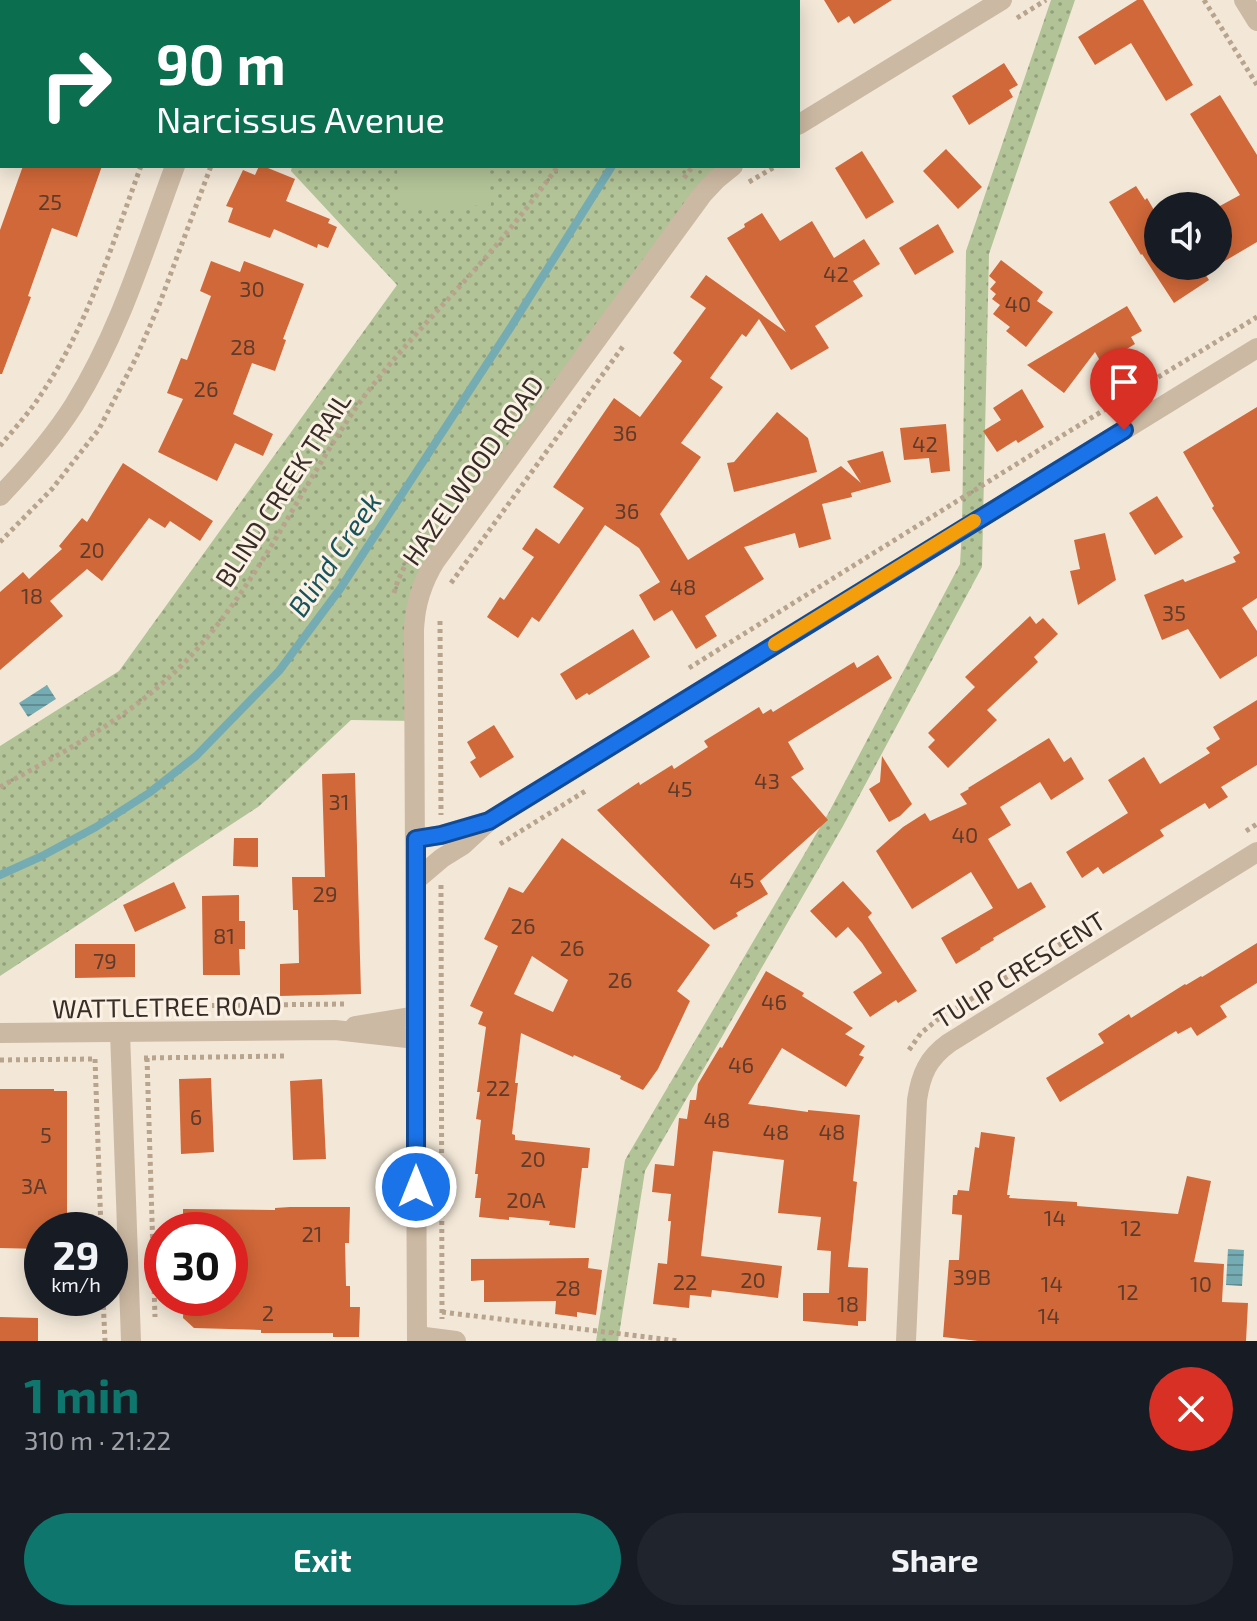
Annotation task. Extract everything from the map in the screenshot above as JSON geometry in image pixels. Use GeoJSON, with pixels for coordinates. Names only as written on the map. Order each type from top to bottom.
{"type":"FeatureCollection","features":[{"type":"Feature","properties":{"kind":"street"},"geometry":{"type":"LineString","coordinates":[[800,124],[1002,0]]}},
{"type":"Feature","properties":{"kind":"street"},"geometry":{"type":"LineString","coordinates":[[1244,0],[1257,21]]}},
{"type":"Feature","properties":{"kind":"street"},"geometry":{"type":"LineString","coordinates":[[0,496],[48,442],[74,406],[96,366],[118,321],[174,168]]}},
{"type":"Feature","properties":{"kind":"street","name":"HAZELWOOD ROAD"},"geometry":{"type":"LineString","coordinates":[[417,1338],[414,622],[418,598],[423,581],[436,560],[702,195],[731,168]]}},
{"type":"Feature","properties":{"kind":"street"},"geometry":{"type":"LineString","coordinates":[[416,880],[489,821],[1257,348]]}},
{"type":"Feature","properties":{"kind":"street"},"geometry":{"type":"LineString","coordinates":[[416,839],[489,821]]}},
{"type":"Feature","properties":{"kind":"street","name":"TULIP CRESCENT"},"geometry":{"type":"LineString","coordinates":[[906,1341],[917,1100],[923,1075],[933,1056],[949,1043],[1257,852]]}},
{"type":"Feature","properties":{"kind":"street","name":"WATTLETREE ROAD"},"geometry":{"type":"LineString","coordinates":[[335,1030],[416,1016]]}},
{"type":"Feature","properties":{"kind":"street","name":"WATTLETREE ROAD"},"geometry":{"type":"LineString","coordinates":[[0,1033],[335,1030],[416,1039]]}},
{"type":"Feature","properties":{"kind":"street"},"geometry":{"type":"LineString","coordinates":[[120,1032],[131,1341]]}},
{"type":"Feature","properties":{"kind":"street"},"geometry":{"type":"LineString","coordinates":[[417,1338],[456,1341]]}},
{"type":"Feature","properties":{"kind":"path"},"geometry":{"type":"LineString","coordinates":[[1204,0],[1257,85]]}},
{"type":"Feature","properties":{"kind":"path"},"geometry":{"type":"LineString","coordinates":[[0,446],[42,394],[58,367],[103,269],[140,168]]}},
{"type":"Feature","properties":{"kind":"path","name":"BLIND CREEK TRAIL"},"geometry":{"type":"LineString","coordinates":[[0,787],[104,728],[147,697],[185,662],[218,624],[261,562],[361,402],[440,307],[488,256],[556,168]]}},
{"type":"Feature","properties":{"kind":"path"},"geometry":{"type":"LineString","coordinates":[[684,179],[692,168]]}},
{"type":"Feature","properties":{"kind":"path"},"geometry":{"type":"LineString","coordinates":[[746,184],[773,168]]}},
{"type":"Feature","properties":{"kind":"path"},"geometry":{"type":"LineString","coordinates":[[677,676],[1257,317]]}},
{"type":"Feature","properties":{"kind":"path"},"geometry":{"type":"LineString","coordinates":[[445,591],[630,337]]}},
{"type":"Feature","properties":{"kind":"path"},"geometry":{"type":"LineString","coordinates":[[493,439],[529,390]]}},
{"type":"Feature","properties":{"kind":"path"},"geometry":{"type":"LineString","coordinates":[[392,603],[398,580],[413,551]]}},
{"type":"Feature","properties":{"kind":"path"},"geometry":{"type":"LineString","coordinates":[[440,608],[441,814],[455,811]]}},
{"type":"Feature","properties":{"kind":"path"},"geometry":{"type":"LineString","coordinates":[[1244,832],[1257,824]]}},
{"type":"Feature","properties":{"kind":"path"},"geometry":{"type":"LineString","coordinates":[[441,880],[442,1312],[679,1341]]}},
{"type":"Feature","properties":{"kind":"path"},"geometry":{"type":"LineString","coordinates":[[904,1060],[912,1043],[937,1020],[1079,933]]}},
{"type":"Feature","properties":{"kind":"path"},"geometry":{"type":"LineString","coordinates":[[156,1006],[360,1004]]}},
{"type":"Feature","properties":{"kind":"path"},"geometry":{"type":"LineString","coordinates":[[156,1324],[147,1058],[300,1055]]}},
{"type":"Feature","properties":{"kind":"path"},"geometry":{"type":"LineString","coordinates":[[0,1060],[95,1059],[100,1212]]}},
{"type":"Feature","properties":{"kind":"path"},"geometry":{"type":"LineString","coordinates":[[104,1316],[105,1341]]}},
{"type":"Feature","properties":{"kind":"green space"},"geometry":{"type":"Polygon","coordinates":[[[1051,0],[1075,0],[989,254],[982,567],[843,826],[645,1171],[618,1341],[596,1341],[625,1160],[829,812],[960,564],[966,251],[1051,0]]]}},
{"type":"Feature","properties":{"kind":"green space"},"geometry":{"type":"Polygon","coordinates":[[[292,168],[731,168],[429,571],[415,721],[351,720],[258,807],[0,976],[0,746],[119,671],[397,285],[291,171],[292,168]]]}},
{"type":"Feature","properties":{"kind":"green space"},"geometry":{"type":"Polygon","coordinates":[[[397,168],[489,168],[491,205],[399,209],[397,168]]]}},
{"type":"Feature","properties":{"kind":"water"},"geometry":{"type":"Polygon","coordinates":[[[47,685],[56,699],[28,717],[19,703],[47,685]]]}},
{"type":"Feature","properties":{"kind":"water"},"geometry":{"type":"Polygon","coordinates":[[[1228,1249],[1244,1250],[1242,1286],[1226,1285],[1228,1249]]]}},
{"type":"Feature","properties":{"kind":"building"},"geometry":{"type":"Polygon","coordinates":[[[824,0],[892,0],[854,24],[849,16],[838,23],[824,0]]]}},
{"type":"Feature","properties":{"kind":"building"},"geometry":{"type":"Polygon","coordinates":[[[1137,0],[1143,0],[1193,85],[1166,101],[1131,43],[1095,65],[1078,37],[1137,0]]]}},
{"type":"Feature","properties":{"kind":"building"},"geometry":{"type":"Polygon","coordinates":[[[1004,63],[1018,85],[1009,90],[1013,97],[969,125],[952,96],[1004,63]]]}},
{"type":"Feature","properties":{"kind":"building"},"geometry":{"type":"Polygon","coordinates":[[[1220,95],[1257,155],[1257,242],[1232,257],[1232,199],[1240,195],[1190,114],[1220,95]]]}},
{"type":"Feature","properties":{"kind":"building"},"geometry":{"type":"Polygon","coordinates":[[[946,149],[982,187],[958,209],[923,171],[946,149]]]}},
{"type":"Feature","properties":{"kind":"building"},"geometry":{"type":"Polygon","coordinates":[[[862,151],[894,202],[866,219],[835,168],[862,151]]]}},
{"type":"Feature","properties":{"kind":"building"},"geometry":{"type":"Polygon","coordinates":[[[22,168],[101,168],[77,237],[52,228],[28,296],[31,297],[2,374],[0,374],[0,230],[22,168]]]}},
{"type":"Feature","properties":{"kind":"building"},"geometry":{"type":"Polygon","coordinates":[[[258,168],[268,168],[295,179],[286,201],[330,219],[328,223],[337,227],[328,248],[318,244],[317,248],[274,229],[270,238],[228,222],[233,208],[226,206],[243,170],[255,175],[258,168]]]}},
{"type":"Feature","properties":{"kind":"building"},"geometry":{"type":"Polygon","coordinates":[[[1136,186],[1144,198],[1144,257],[1141,255],[1109,202],[1136,186]]]}},
{"type":"Feature","properties":{"kind":"building"},"geometry":{"type":"Polygon","coordinates":[[[762,213],[780,241],[812,221],[834,258],[864,239],[880,264],[853,281],[863,296],[815,326],[829,348],[791,370],[759,319],[746,337],[742,334],[710,378],[723,387],[681,443],[701,457],[660,514],[688,560],[841,466],[861,483],[847,461],[883,451],[891,482],[851,493],[852,497],[822,504],[831,539],[799,548],[795,533],[744,547],[764,579],[705,616],[717,636],[696,649],[672,610],[654,621],[639,595],[660,582],[639,548],[605,525],[539,622],[532,617],[518,638],[487,617],[500,597],[504,600],[534,557],[522,549],[536,528],[559,544],[584,508],[553,487],[614,398],[640,417],[682,361],[673,353],[706,308],[690,297],[706,275],[786,332],[727,238],[762,213]]]}},
{"type":"Feature","properties":{"kind":"building"},"geometry":{"type":"Polygon","coordinates":[[[938,224],[954,252],[915,275],[899,248],[938,224]]]}},
{"type":"Feature","properties":{"kind":"building"},"geometry":{"type":"Polygon","coordinates":[[[1001,260],[1043,292],[1037,301],[1053,312],[1026,347],[1006,331],[1010,327],[993,314],[1000,305],[992,299],[996,294],[990,289],[996,282],[989,276],[1001,260]]]}},
{"type":"Feature","properties":{"kind":"building"},"geometry":{"type":"Polygon","coordinates":[[[211,261],[240,272],[244,261],[304,284],[283,339],[286,340],[275,371],[252,363],[233,414],[273,434],[263,456],[235,443],[217,481],[158,452],[183,399],[167,393],[181,358],[187,360],[211,296],[200,291],[211,261]]]}},
{"type":"Feature","properties":{"kind":"building"},"geometry":{"type":"Polygon","coordinates":[[[1159,280],[1209,280],[1174,303],[1159,280]]]}},
{"type":"Feature","properties":{"kind":"building"},"geometry":{"type":"Polygon","coordinates":[[[1127,306],[1142,331],[1131,337],[1135,344],[1120,353],[1125,360],[1106,371],[1095,352],[1064,393],[1027,365],[1127,306]]]}},
{"type":"Feature","properties":{"kind":"building"},"geometry":{"type":"Polygon","coordinates":[[[1022,389],[1044,427],[997,452],[983,431],[1001,420],[993,408],[1022,389]]]}},
{"type":"Feature","properties":{"kind":"building"},"geometry":{"type":"Polygon","coordinates":[[[1257,407],[1257,598],[1242,608],[1257,631],[1257,656],[1220,679],[1188,629],[1162,640],[1144,595],[1236,562],[1233,557],[1240,553],[1183,452],[1257,407]]]}},
{"type":"Feature","properties":{"kind":"building"},"geometry":{"type":"Polygon","coordinates":[[[777,412],[808,438],[817,472],[734,492],[727,463],[734,462],[777,412]]]}},
{"type":"Feature","properties":{"kind":"building"},"geometry":{"type":"Polygon","coordinates":[[[946,424],[950,471],[931,473],[929,458],[904,460],[900,428],[946,424]]]}},
{"type":"Feature","properties":{"kind":"building"},"geometry":{"type":"Polygon","coordinates":[[[123,463],[213,521],[200,541],[170,521],[165,528],[149,518],[102,581],[87,569],[50,601],[63,616],[0,670],[0,592],[23,572],[29,579],[62,549],[59,546],[82,518],[87,522],[123,463]]]}},
{"type":"Feature","properties":{"kind":"building"},"geometry":{"type":"Polygon","coordinates":[[[1157,496],[1183,537],[1155,555],[1129,513],[1157,496]]]}},
{"type":"Feature","properties":{"kind":"building"},"geometry":{"type":"Polygon","coordinates":[[[1105,533],[1116,580],[1078,605],[1070,571],[1080,569],[1074,540],[1105,533]]]}},
{"type":"Feature","properties":{"kind":"building"},"geometry":{"type":"Polygon","coordinates":[[[1030,616],[1036,624],[1043,618],[1058,634],[1034,657],[1038,662],[987,710],[997,720],[948,768],[928,747],[935,740],[928,733],[975,687],[965,677],[1030,616]]]}},
{"type":"Feature","properties":{"kind":"building"},"geometry":{"type":"Polygon","coordinates":[[[633,629],[650,657],[576,700],[560,674],[633,629]]]}},
{"type":"Feature","properties":{"kind":"building"},"geometry":{"type":"Polygon","coordinates":[[[878,655],[892,678],[788,742],[804,769],[791,777],[828,820],[760,881],[768,894],[714,930],[597,810],[639,782],[640,785],[672,765],[674,769],[708,747],[704,741],[759,707],[763,714],[771,709],[773,712],[854,662],[857,668],[878,655]]]}},
{"type":"Feature","properties":{"kind":"building"},"geometry":{"type":"Polygon","coordinates":[[[1257,700],[1257,765],[1221,787],[1228,797],[1209,809],[1205,803],[1160,830],[1164,836],[1103,874],[1098,867],[1082,878],[1066,852],[1128,813],[1108,780],[1144,757],[1160,784],[1210,753],[1206,748],[1220,739],[1213,727],[1257,700]]]}},
{"type":"Feature","properties":{"kind":"building"},"geometry":{"type":"Polygon","coordinates":[[[494,725],[514,757],[480,778],[470,762],[476,758],[467,742],[494,725]]]}},
{"type":"Feature","properties":{"kind":"building"},"geometry":{"type":"Polygon","coordinates":[[[1049,738],[1064,762],[1071,757],[1084,779],[1051,800],[1040,782],[1000,807],[1011,825],[988,839],[1018,889],[1031,882],[1046,907],[956,964],[941,938],[993,908],[971,872],[912,909],[876,851],[903,827],[925,813],[930,821],[967,804],[960,794],[1049,738]]]}},
{"type":"Feature","properties":{"kind":"building"},"geometry":{"type":"Polygon","coordinates":[[[882,756],[912,804],[889,822],[869,789],[880,782],[882,756]]]}},
{"type":"Feature","properties":{"kind":"building"},"geometry":{"type":"Polygon","coordinates":[[[355,773],[361,994],[280,996],[280,964],[299,963],[298,910],[293,910],[292,877],[325,877],[322,774],[355,773]]]}},
{"type":"Feature","properties":{"kind":"building"},"geometry":{"type":"Polygon","coordinates":[[[234,838],[258,838],[258,867],[233,866],[234,838]]]}},
{"type":"Feature","properties":{"kind":"building"},"geometry":{"type":"Polygon","coordinates":[[[562,838],[710,945],[677,991],[690,1001],[658,1069],[643,1090],[620,1079],[621,1076],[521,1033],[512,1134],[515,1140],[590,1148],[588,1168],[582,1168],[575,1228],[549,1225],[550,1221],[479,1217],[481,1198],[475,1198],[481,1120],[476,1119],[480,1092],[477,1092],[486,1027],[478,1024],[483,1012],[470,1006],[498,946],[484,939],[509,887],[523,893],[562,838]],[[532,956],[514,994],[553,1012],[568,980],[532,956]]]}},
{"type":"Feature","properties":{"kind":"building"},"geometry":{"type":"Polygon","coordinates":[[[843,881],[872,913],[868,917],[917,991],[870,1017],[853,992],[882,973],[848,927],[836,938],[810,911],[843,881]]]}},
{"type":"Feature","properties":{"kind":"building"},"geometry":{"type":"Polygon","coordinates":[[[174,882],[186,908],[135,932],[123,905],[174,882]]]}},
{"type":"Feature","properties":{"kind":"building"},"geometry":{"type":"Polygon","coordinates":[[[239,895],[239,921],[245,921],[245,949],[239,949],[240,975],[203,975],[202,896],[239,895]]]}},
{"type":"Feature","properties":{"kind":"building"},"geometry":{"type":"Polygon","coordinates":[[[1257,943],[1257,983],[1220,1006],[1227,1017],[1197,1036],[1191,1027],[1178,1034],[1176,1031],[1060,1102],[1046,1078],[1104,1043],[1098,1034],[1129,1014],[1131,1018],[1257,943]]]}},
{"type":"Feature","properties":{"kind":"building"},"geometry":{"type":"Polygon","coordinates":[[[75,944],[135,944],[135,977],[75,978],[75,944]]]}},
{"type":"Feature","properties":{"kind":"building"},"geometry":{"type":"Polygon","coordinates":[[[766,971],[804,993],[802,996],[853,1028],[845,1034],[865,1046],[859,1055],[864,1057],[846,1087],[782,1048],[748,1104],[860,1115],[848,1267],[868,1268],[866,1321],[858,1321],[858,1326],[803,1321],[803,1293],[829,1293],[831,1251],[817,1250],[821,1217],[778,1213],[784,1160],[713,1151],[701,1256],[782,1266],[778,1298],[712,1290],[711,1297],[690,1295],[689,1308],[653,1304],[658,1263],[667,1264],[671,1221],[668,1221],[671,1194],[652,1192],[655,1164],[674,1166],[679,1118],[687,1119],[690,1100],[696,1100],[698,1084],[766,971]]]}},
{"type":"Feature","properties":{"kind":"building"},"geometry":{"type":"Polygon","coordinates":[[[211,1078],[214,1152],[181,1154],[179,1079],[211,1078]]]}},
{"type":"Feature","properties":{"kind":"building"},"geometry":{"type":"Polygon","coordinates":[[[322,1079],[326,1159],[293,1160],[290,1081],[322,1079]]]}},
{"type":"Feature","properties":{"kind":"building"},"geometry":{"type":"Polygon","coordinates":[[[0,1089],[67,1091],[67,1212],[24,1212],[24,1249],[0,1248],[0,1089]]]}},
{"type":"Feature","properties":{"kind":"building"},"geometry":{"type":"Polygon","coordinates":[[[981,1132],[1015,1137],[1009,1198],[1077,1202],[1077,1206],[1178,1214],[1187,1176],[1211,1181],[1194,1262],[1224,1264],[1222,1302],[1248,1303],[1246,1341],[978,1341],[943,1337],[949,1260],[959,1260],[962,1215],[952,1214],[953,1195],[957,1195],[958,1190],[969,1191],[975,1147],[979,1148],[981,1132]]]}},
{"type":"Feature","properties":{"kind":"building"},"geometry":{"type":"Polygon","coordinates":[[[350,1207],[349,1243],[345,1243],[346,1286],[350,1286],[350,1307],[360,1307],[359,1337],[333,1337],[333,1333],[261,1333],[261,1330],[194,1328],[183,1318],[248,1316],[248,1212],[183,1212],[183,1209],[350,1207]]]}},
{"type":"Feature","properties":{"kind":"building"},"geometry":{"type":"Polygon","coordinates":[[[589,1258],[588,1268],[602,1270],[596,1315],[577,1312],[577,1317],[555,1314],[556,1301],[484,1302],[484,1280],[471,1281],[471,1259],[589,1258]]]}},
{"type":"Feature","properties":{"kind":"building"},"geometry":{"type":"Polygon","coordinates":[[[0,1317],[38,1318],[38,1341],[0,1341],[0,1317]]]}},
{"type":"Feature","properties":{"kind":"waterway","name":"Blind Creek"},"geometry":{"type":"LineString","coordinates":[[0,875],[96,827],[149,793],[196,756],[279,671],[340,589],[611,168]]}},
{"type":"Feature","properties":{"kind":"slow traffic"},"geometry":{"type":"LineString","coordinates":[[775,644],[974,521]]}},
{"type":"Feature","properties":{"kind":"route"},"geometry":{"type":"LineString","coordinates":[[416,1187],[416,839],[489,821],[1124,430]]}}]}
